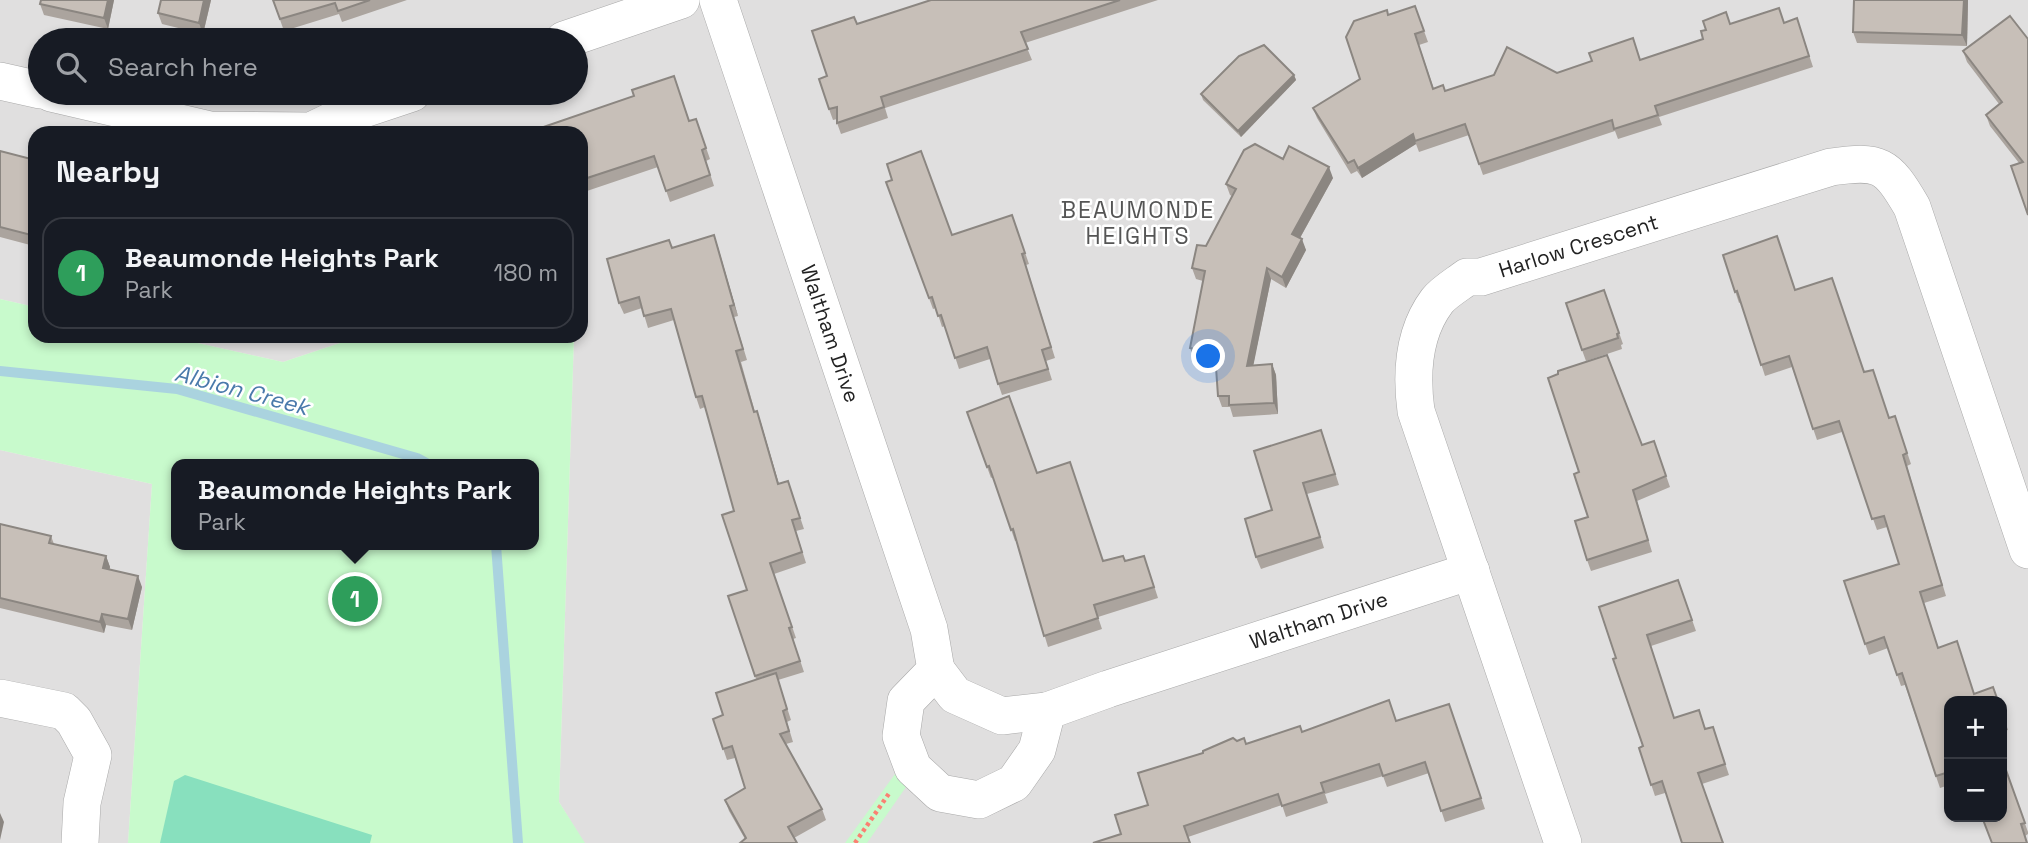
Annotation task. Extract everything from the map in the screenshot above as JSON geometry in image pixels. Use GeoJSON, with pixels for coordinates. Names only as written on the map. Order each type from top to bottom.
{"type":"FeatureCollection","features":[{"type":"Feature","properties":{"kind":"street"},"geometry":{"type":"LineString","coordinates":[[588,32],[681,0]]}},
{"type":"Feature","properties":{"kind":"street","name":"Waltham Drive"},"geometry":{"type":"LineString","coordinates":[[718,0],[929,629],[936,670],[955,695],[1002,716],[1047,711],[1471,572]]}},
{"type":"Feature","properties":{"kind":"street"},"geometry":{"type":"LineString","coordinates":[[0,81],[28,87]]}},
{"type":"Feature","properties":{"kind":"street"},"geometry":{"type":"LineString","coordinates":[[102,105],[192,126]]}},
{"type":"Feature","properties":{"kind":"street"},"geometry":{"type":"LineString","coordinates":[[321,126],[376,105]]}},
{"type":"Feature","properties":{"kind":"street","name":"Harlow Crescent"},"geometry":{"type":"LineString","coordinates":[[1563,843],[1416,411],[1412,382],[1418,339],[1437,300],[1467,277],[1481,277],[1831,167],[1860,163],[1884,168],[1898,183],[1912,207],[2028,550]]}},
{"type":"Feature","properties":{"kind":"street"},"geometry":{"type":"LineString","coordinates":[[936,670],[906,701],[901,736],[913,768],[940,793],[979,800],[1014,783],[1037,750],[1047,711]]}},
{"type":"Feature","properties":{"kind":"street"},"geometry":{"type":"LineString","coordinates":[[0,698],[64,711],[74,721],[93,755],[82,803],[80,843]]}},
{"type":"Feature","properties":{"kind":"path"},"geometry":{"type":"LineString","coordinates":[[855,843],[891,791],[913,768]]}},
{"type":"Feature","properties":{"kind":"shaded area"},"geometry":{"type":"Polygon","coordinates":[[[0,0],[2028,0],[2028,843],[584,843],[559,802],[574,343],[588,343],[588,126],[28,126],[28,305],[0,299],[0,0]]]}},
{"type":"Feature","properties":{"kind":"shaded area"},"geometry":{"type":"Polygon","coordinates":[[[198,343],[340,343],[283,362],[198,343]]]}},
{"type":"Feature","properties":{"kind":"shaded area"},"geometry":{"type":"Polygon","coordinates":[[[0,450],[152,484],[128,843],[0,843],[0,450]]]}},
{"type":"Feature","properties":{"kind":"green space"},"geometry":{"type":"Polygon","coordinates":[[[0,299],[28,305],[28,343],[198,343],[283,362],[340,343],[574,343],[559,802],[585,843],[128,843],[152,484],[0,450],[0,299]]]}},
{"type":"Feature","properties":{"kind":"green space"},"geometry":{"type":"Polygon","coordinates":[[[895,774],[906,787],[867,843],[845,843],[895,774]]]}},
{"type":"Feature","properties":{"kind":"green space"},"geometry":{"type":"Polygon","coordinates":[[[185,775],[372,835],[370,843],[160,843],[174,781],[185,775]]]}},
{"type":"Feature","properties":{"kind":"building"},"geometry":{"type":"Polygon","coordinates":[[[41,0],[108,0],[104,18],[40,4],[41,0]]]}},
{"type":"Feature","properties":{"kind":"building"},"geometry":{"type":"Polygon","coordinates":[[[161,0],[204,0],[199,23],[158,13],[161,0]]]}},
{"type":"Feature","properties":{"kind":"building"},"geometry":{"type":"Polygon","coordinates":[[[273,0],[370,0],[338,11],[335,3],[280,19],[273,0]]]}},
{"type":"Feature","properties":{"kind":"building"},"geometry":{"type":"Polygon","coordinates":[[[931,0],[1120,0],[1021,32],[1028,49],[881,97],[884,107],[837,123],[837,107],[829,109],[819,79],[827,76],[812,31],[854,17],[857,24],[931,0]]]}},
{"type":"Feature","properties":{"kind":"building"},"geometry":{"type":"Polygon","coordinates":[[[1854,0],[1964,0],[1962,35],[1853,32],[1854,0]]]}},
{"type":"Feature","properties":{"kind":"building"},"geometry":{"type":"Polygon","coordinates":[[[1415,6],[1424,31],[1415,34],[1433,89],[1443,85],[1445,91],[1494,75],[1507,47],[1557,73],[1592,61],[1589,53],[1633,38],[1640,60],[1703,39],[1701,31],[1706,30],[1703,21],[1726,12],[1730,24],[1779,8],[1784,23],[1797,18],[1809,56],[1655,106],[1658,115],[1614,129],[1612,120],[1479,164],[1465,124],[1415,141],[1413,134],[1358,168],[1354,160],[1348,163],[1313,108],[1360,79],[1346,37],[1354,21],[1387,10],[1388,15],[1415,6]]]}},
{"type":"Feature","properties":{"kind":"building"},"geometry":{"type":"Polygon","coordinates":[[[2010,16],[2028,39],[2028,215],[2011,166],[2023,162],[1986,115],[2002,102],[1963,51],[2010,16]]]}},
{"type":"Feature","properties":{"kind":"building"},"geometry":{"type":"Polygon","coordinates":[[[1264,45],[1294,75],[1238,131],[1201,94],[1239,56],[1264,45]]]}},
{"type":"Feature","properties":{"kind":"building"},"geometry":{"type":"Polygon","coordinates":[[[674,76],[689,121],[696,119],[706,148],[702,150],[710,175],[666,191],[654,156],[588,178],[588,126],[546,126],[634,96],[632,90],[674,76]]]}},
{"type":"Feature","properties":{"kind":"building"},"geometry":{"type":"Polygon","coordinates":[[[1255,144],[1283,159],[1289,146],[1329,167],[1292,234],[1302,239],[1282,277],[1267,268],[1247,366],[1272,364],[1274,403],[1229,405],[1229,396],[1218,396],[1215,353],[1190,348],[1205,271],[1192,268],[1197,245],[1206,246],[1236,189],[1226,184],[1244,150],[1255,144]]]}},
{"type":"Feature","properties":{"kind":"building"},"geometry":{"type":"Polygon","coordinates":[[[0,151],[28,158],[28,234],[0,227],[0,151]]]}},
{"type":"Feature","properties":{"kind":"building"},"geometry":{"type":"Polygon","coordinates":[[[921,151],[952,235],[1012,215],[1051,347],[1042,350],[1048,369],[998,384],[987,347],[955,358],[941,315],[938,316],[932,297],[929,298],[886,182],[892,180],[887,164],[921,151]]]}},
{"type":"Feature","properties":{"kind":"building"},"geometry":{"type":"Polygon","coordinates":[[[714,235],[734,305],[730,306],[743,349],[736,351],[754,412],[757,411],[778,484],[788,481],[800,518],[792,520],[802,552],[770,563],[792,627],[789,628],[800,661],[755,676],[728,596],[747,590],[722,515],[734,511],[702,396],[696,397],[671,309],[644,316],[639,297],[619,303],[607,259],[669,240],[672,248],[714,235]]]}},
{"type":"Feature","properties":{"kind":"building"},"geometry":{"type":"Polygon","coordinates":[[[1777,236],[1795,290],[1832,278],[1864,372],[1873,370],[1889,418],[1895,416],[1907,453],[1903,455],[1942,585],[1920,592],[1938,648],[1957,641],[1974,694],[1993,687],[1996,696],[1944,696],[1944,774],[1936,776],[1902,673],[1897,675],[1884,637],[1865,644],[1844,581],[1899,564],[1884,516],[1872,519],[1839,421],[1813,429],[1789,356],[1761,365],[1723,255],[1777,236]]]}},
{"type":"Feature","properties":{"kind":"building"},"geometry":{"type":"Polygon","coordinates":[[[1604,290],[1619,333],[1618,338],[1582,350],[1566,303],[1604,290]]]}},
{"type":"Feature","properties":{"kind":"building"},"geometry":{"type":"Polygon","coordinates":[[[1607,355],[1642,445],[1654,441],[1666,476],[1633,490],[1648,540],[1587,560],[1575,521],[1588,517],[1574,474],[1579,472],[1548,378],[1558,374],[1558,371],[1607,355]]]}},
{"type":"Feature","properties":{"kind":"building"},"geometry":{"type":"Polygon","coordinates":[[[1009,396],[1037,473],[1070,462],[1103,561],[1123,556],[1125,561],[1144,556],[1154,587],[1094,605],[1098,618],[1044,636],[1013,529],[1011,530],[967,412],[1009,396]]]}},
{"type":"Feature","properties":{"kind":"building"},"geometry":{"type":"Polygon","coordinates":[[[1321,430],[1335,474],[1303,483],[1320,537],[1256,557],[1245,519],[1272,510],[1254,451],[1321,430]]]}},
{"type":"Feature","properties":{"kind":"building"},"geometry":{"type":"Polygon","coordinates":[[[0,524],[51,536],[49,543],[106,556],[103,568],[138,576],[128,619],[102,614],[100,622],[0,598],[0,524]]]}},
{"type":"Feature","properties":{"kind":"building"},"geometry":{"type":"Polygon","coordinates":[[[1678,580],[1692,620],[1647,635],[1674,718],[1699,710],[1705,729],[1713,727],[1725,764],[1698,773],[1723,843],[1682,843],[1662,781],[1651,785],[1639,748],[1643,746],[1613,659],[1616,658],[1599,607],[1678,580]]]}},
{"type":"Feature","properties":{"kind":"building"},"geometry":{"type":"Polygon","coordinates":[[[776,673],[787,709],[783,711],[789,731],[780,734],[822,809],[788,827],[797,843],[740,843],[746,838],[725,800],[745,788],[732,746],[723,749],[713,719],[723,715],[716,693],[776,673]]]}},
{"type":"Feature","properties":{"kind":"building"},"geometry":{"type":"Polygon","coordinates":[[[1389,700],[1396,721],[1449,704],[1481,798],[1441,811],[1425,762],[1383,776],[1379,764],[1321,783],[1324,792],[1282,806],[1278,794],[1184,826],[1190,843],[1093,843],[1121,834],[1115,815],[1148,805],[1138,773],[1203,753],[1233,738],[1237,741],[1244,738],[1246,744],[1300,726],[1302,732],[1389,700]]]}},
{"type":"Feature","properties":{"kind":"building"},"geometry":{"type":"Polygon","coordinates":[[[2007,773],[2025,823],[2021,824],[2027,843],[1992,843],[1984,822],[2007,822],[2007,773]]]}},
{"type":"Feature","properties":{"kind":"waterway","name":"Albion Creek"},"geometry":{"type":"LineString","coordinates":[[0,371],[177,389],[419,459]]}},
{"type":"Feature","properties":{"kind":"waterway","name":"Albion Creek"},"geometry":{"type":"LineString","coordinates":[[496,550],[518,843]]}},
{"type":"Feature","properties":{"kind":"place","name":"Beaumonde Heights Park"},"geometry":{"type":"Point","coordinates":[355,599]}},
{"type":"Feature","properties":{"kind":"district","name":"BEAUMONDE HEIGHTS"},"geometry":{"type":"Point","coordinates":[1138,223]}}]}
